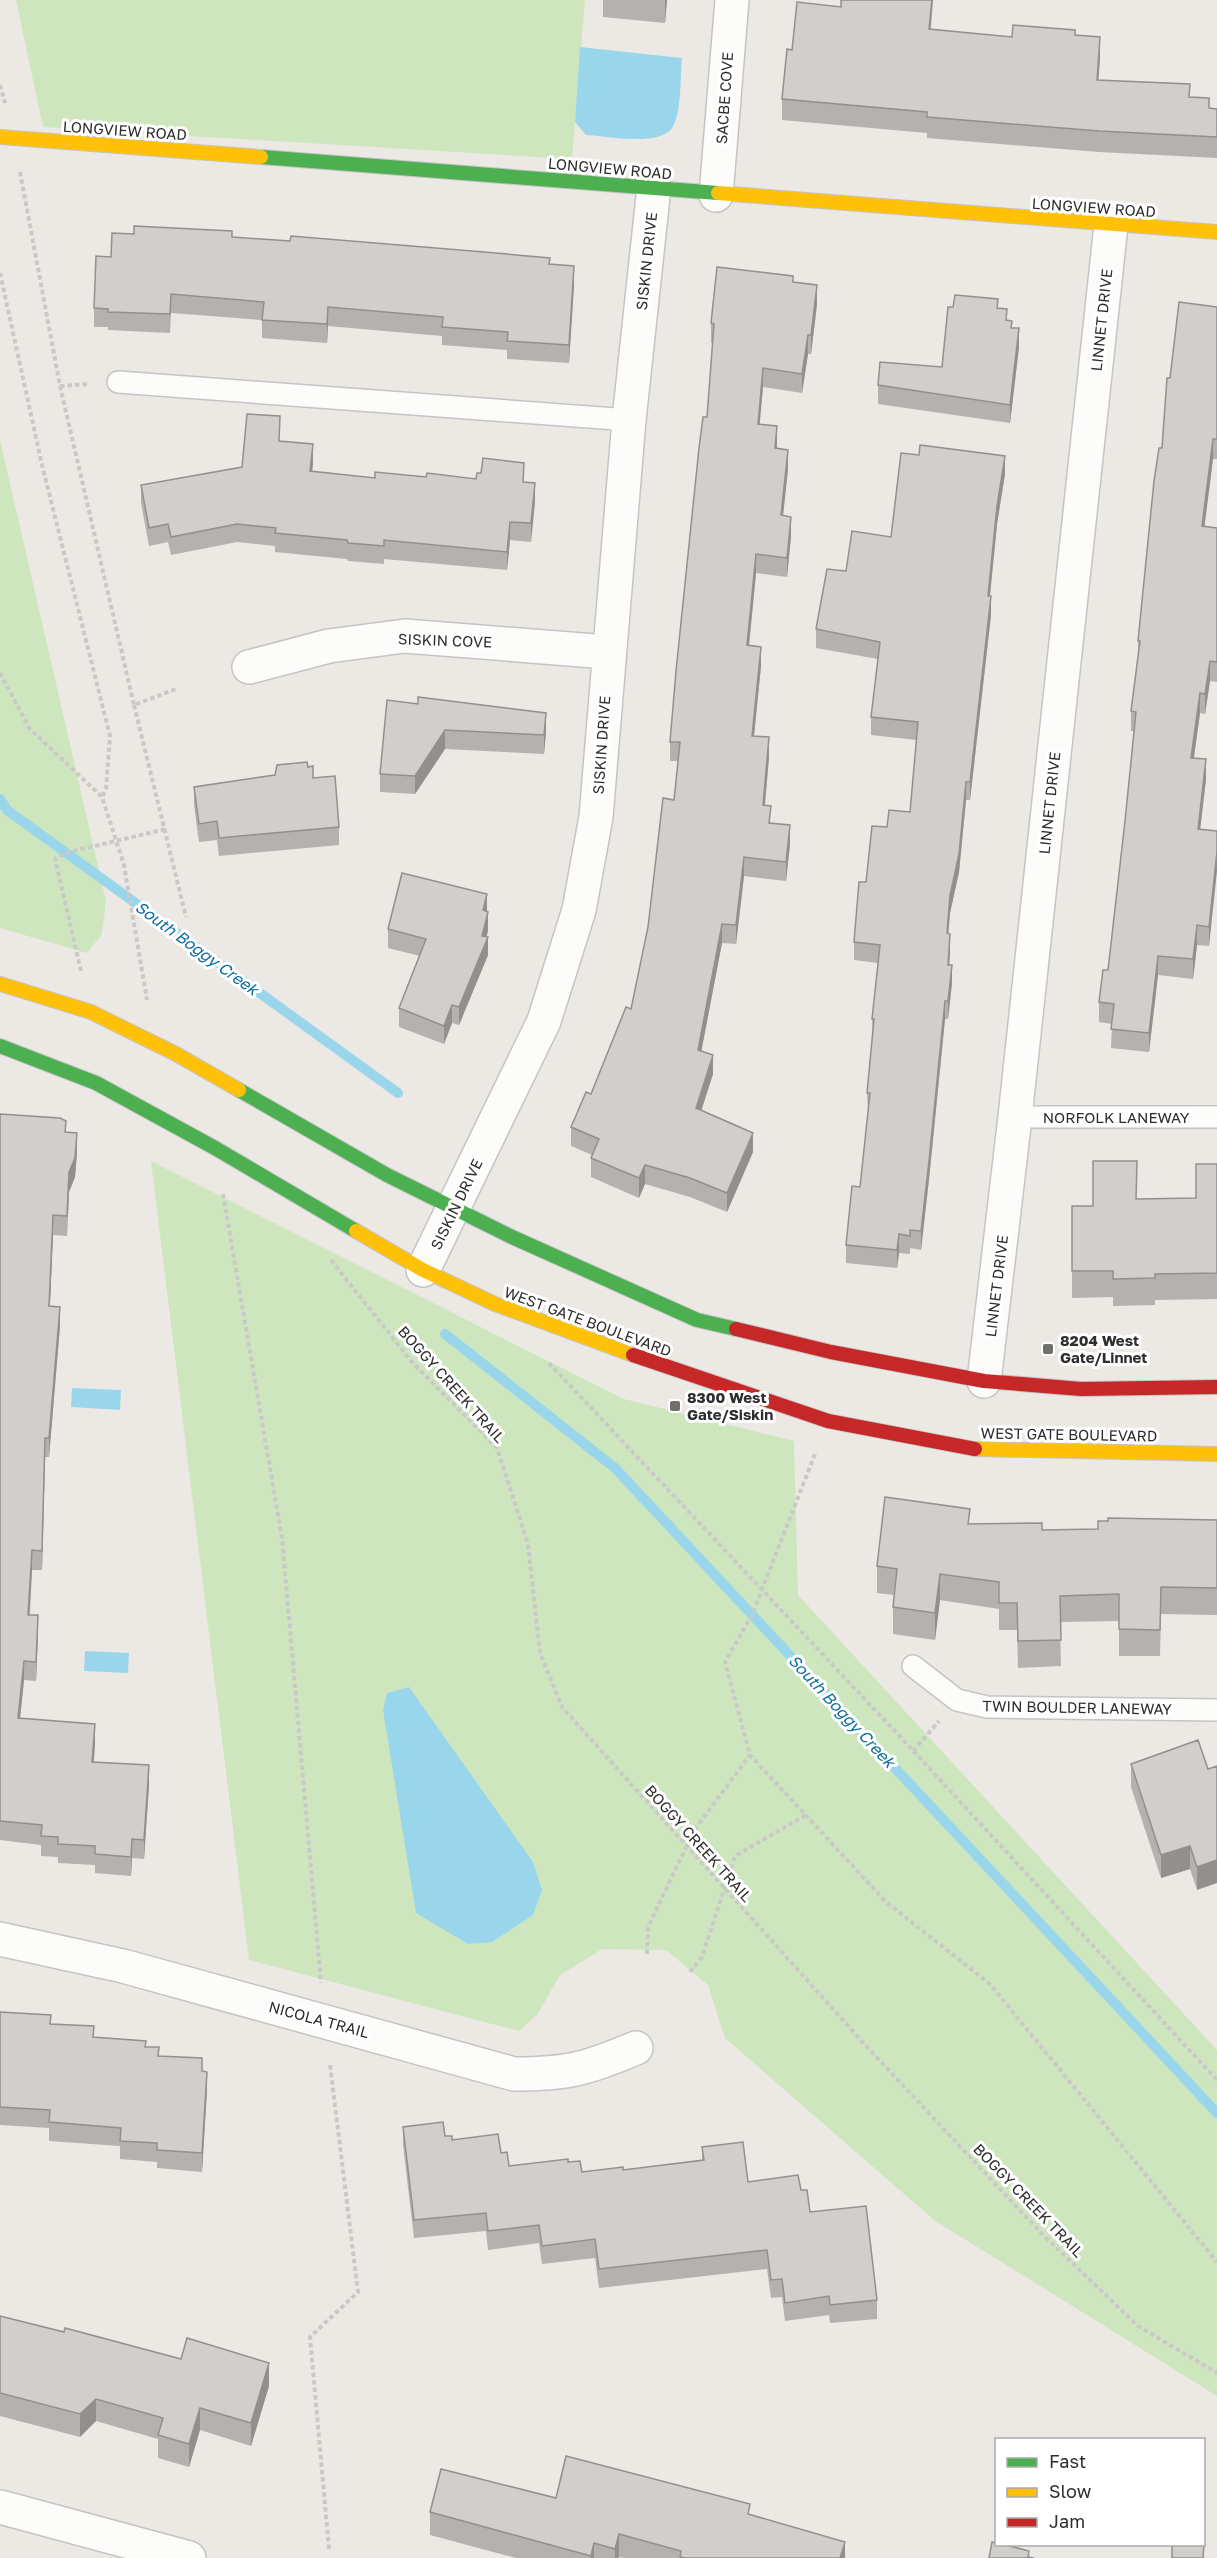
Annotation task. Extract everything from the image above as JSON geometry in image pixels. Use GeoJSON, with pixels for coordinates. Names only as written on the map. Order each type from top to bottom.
{"type":"FeatureCollection","features":[{"type":"Feature","properties":{"kind":"main road","name":"LONGVIEW ROAD"},"geometry":{"type":"LineString","coordinates":[[7,137],[654,187],[717,195],[1217,232]]}},
{"type":"Feature","properties":{"kind":"main road"},"geometry":{"type":"LineString","coordinates":[[0,984],[91,1012],[176,1054],[387,1175],[454,1209],[698,1320],[831,1352],[984,1381],[1081,1389],[1217,1387]]}},
{"type":"Feature","properties":{"kind":"main road","name":"WEST GATE BOULEVARD"},"geometry":{"type":"LineString","coordinates":[[0,1047],[96,1083],[207,1144],[423,1270],[495,1304],[664,1367],[828,1421],[979,1450],[1217,1454]]}},
{"type":"Feature","properties":{"kind":"street","name":"SACBE COVE"},"geometry":{"type":"LineString","coordinates":[[717,195],[732,0]]}},
{"type":"Feature","properties":{"kind":"street","name":"SISKIN DRIVE"},"geometry":{"type":"LineString","coordinates":[[423,1270],[544,1021],[579,910],[596,817],[607,652],[654,187]]}},
{"type":"Feature","properties":{"kind":"street","name":"LINNET DRIVE"},"geometry":{"type":"LineString","coordinates":[[984,1381],[1015,1117],[1111,225]]}},
{"type":"Feature","properties":{"kind":"street","name":"SISKIN COVE"},"geometry":{"type":"LineString","coordinates":[[249,667],[329,646],[405,636],[607,652]]}},
{"type":"Feature","properties":{"kind":"street","name":"NICOLA TRAIL"},"geometry":{"type":"LineString","coordinates":[[0,1939],[123,1966],[514,2074],[557,2074],[590,2067],[636,2048]]}},
{"type":"Feature","properties":{"kind":"street"},"geometry":{"type":"LineString","coordinates":[[0,2507],[189,2558]]}},
{"type":"Feature","properties":{"kind":"lane"},"geometry":{"type":"LineString","coordinates":[[118,382],[629,420]]}},
{"type":"Feature","properties":{"kind":"lane","name":"NORFOLK LANEWAY"},"geometry":{"type":"LineString","coordinates":[[1015,1117],[1217,1117]]}},
{"type":"Feature","properties":{"kind":"lane","name":"TWIN BOULDER LANEWAY"},"geometry":{"type":"LineString","coordinates":[[913,1666],[957,1700],[987,1707],[1217,1710]]}},
{"type":"Feature","properties":{"kind":"path"},"geometry":{"type":"LineString","coordinates":[[7,137],[60,386],[186,917]]}},
{"type":"Feature","properties":{"kind":"path"},"geometry":{"type":"LineString","coordinates":[[0,273],[42,465],[110,736],[106,789],[102,797]]}},
{"type":"Feature","properties":{"kind":"path"},"geometry":{"type":"LineString","coordinates":[[0,673],[29,729],[102,797],[124,865],[149,1010]]}},
{"type":"Feature","properties":{"kind":"path"},"geometry":{"type":"LineString","coordinates":[[134,705],[176,689]]}},
{"type":"Feature","properties":{"kind":"path"},"geometry":{"type":"LineString","coordinates":[[83,980],[55,859],[65,853],[166,829]]}},
{"type":"Feature","properties":{"kind":"path"},"geometry":{"type":"LineString","coordinates":[[221,1183],[282,1538],[322,1987]]}},
{"type":"Feature","properties":{"kind":"path","name":"BOGGY CREEK TRAIL"},"geometry":{"type":"LineString","coordinates":[[326,1253],[411,1361],[497,1448],[528,1544],[540,1653],[562,1707],[868,2048],[1042,2234],[1138,2326],[1217,2373]]}},
{"type":"Feature","properties":{"kind":"path"},"geometry":{"type":"LineString","coordinates":[[547,1361],[913,1751],[1217,2080]]}},
{"type":"Feature","properties":{"kind":"path"},"geometry":{"type":"LineString","coordinates":[[819,1445],[752,1615],[725,1662],[750,1755],[886,1902],[990,1984],[1217,2262]]}},
{"type":"Feature","properties":{"kind":"path"},"geometry":{"type":"LineString","coordinates":[[913,1751],[957,1700]]}},
{"type":"Feature","properties":{"kind":"path"},"geometry":{"type":"LineString","coordinates":[[647,1954],[648,1927],[695,1828],[750,1755]]}},
{"type":"Feature","properties":{"kind":"path"},"geometry":{"type":"LineString","coordinates":[[690,1972],[702,1957],[735,1856],[806,1815]]}},
{"type":"Feature","properties":{"kind":"path"},"geometry":{"type":"LineString","coordinates":[[329,2549],[310,2337],[358,2292],[330,2065]]}},
{"type":"Feature","properties":{"kind":"green space"},"geometry":{"type":"Polygon","coordinates":[[[16,0],[585,0],[572,159],[43,127],[16,0]]]}},
{"type":"Feature","properties":{"kind":"green space"},"geometry":{"type":"Polygon","coordinates":[[[0,440],[106,901],[102,934],[87,953],[0,928],[0,440]]]}},
{"type":"Feature","properties":{"kind":"green space"},"geometry":{"type":"Polygon","coordinates":[[[151,1161],[624,1399],[794,1441],[798,1595],[1217,2050],[1217,2396],[934,2220],[725,2038],[708,1985],[666,1950],[602,1949],[560,1975],[537,2015],[519,2031],[249,1960],[151,1161]]]}},
{"type":"Feature","properties":{"kind":"water"},"geometry":{"type":"Polygon","coordinates":[[[580,47],[682,58],[678,114],[672,128],[665,134],[645,139],[586,135],[575,122],[580,47]]]}},
{"type":"Feature","properties":{"kind":"water"},"geometry":{"type":"Polygon","coordinates":[[[72,1388],[121,1390],[120,1410],[71,1407],[72,1388]]]}},
{"type":"Feature","properties":{"kind":"water"},"geometry":{"type":"Polygon","coordinates":[[[85,1651],[129,1653],[128,1673],[84,1671],[85,1651]]]}},
{"type":"Feature","properties":{"kind":"water"},"geometry":{"type":"Polygon","coordinates":[[[409,1687],[533,1862],[542,1890],[533,1915],[492,1942],[468,1944],[416,1913],[383,1710],[387,1693],[409,1687]]]}},
{"type":"Feature","properties":{"kind":"building"},"geometry":{"type":"Polygon","coordinates":[[[841,0],[932,0],[929,29],[1012,37],[1013,25],[1075,30],[1075,35],[1100,37],[1097,80],[1190,84],[1189,97],[1209,98],[1209,108],[1217,109],[1217,137],[1099,131],[927,117],[927,112],[782,99],[787,49],[792,50],[797,2],[841,7],[841,0]]]}},
{"type":"Feature","properties":{"kind":"building"},"geometry":{"type":"Polygon","coordinates":[[[134,226],[232,231],[232,237],[290,241],[291,236],[550,258],[549,264],[574,266],[569,345],[507,341],[508,332],[442,327],[443,317],[328,307],[327,324],[262,320],[264,302],[171,294],[170,314],[108,312],[108,309],[94,308],[96,256],[111,257],[112,233],[134,234],[134,226]]]}},
{"type":"Feature","properties":{"kind":"building"},"geometry":{"type":"Polygon","coordinates":[[[717,267],[793,276],[793,282],[817,285],[811,335],[808,335],[802,374],[763,368],[758,424],[777,426],[775,448],[788,450],[781,515],[791,517],[787,558],[756,554],[747,645],[761,647],[752,736],[769,737],[763,805],[771,806],[769,823],[790,825],[786,862],[744,857],[736,925],[722,924],[698,1050],[713,1055],[696,1108],[753,1133],[727,1193],[690,1178],[645,1165],[639,1178],[591,1158],[599,1139],[571,1127],[586,1092],[591,1094],[626,1007],[631,1009],[648,927],[663,798],[674,800],[680,742],[670,742],[699,448],[703,417],[707,417],[714,324],[711,323],[717,267]]]}},
{"type":"Feature","properties":{"kind":"building"},"geometry":{"type":"Polygon","coordinates":[[[955,295],[998,299],[997,308],[1007,309],[1006,320],[1012,321],[1011,328],[1019,328],[1010,405],[878,385],[880,362],[942,367],[948,307],[953,307],[955,295]]]}},
{"type":"Feature","properties":{"kind":"building"},"geometry":{"type":"Polygon","coordinates":[[[1179,302],[1217,307],[1217,439],[1213,439],[1202,526],[1217,528],[1217,662],[1210,661],[1205,694],[1200,693],[1191,758],[1206,759],[1198,829],[1217,831],[1217,851],[1209,927],[1197,925],[1193,959],[1158,956],[1149,1033],[1111,1029],[1114,1004],[1099,1002],[1103,970],[1108,970],[1136,712],[1131,711],[1140,641],[1138,641],[1154,481],[1159,448],[1162,448],[1167,378],[1170,378],[1179,302]]]}},
{"type":"Feature","properties":{"kind":"building"},"geometry":{"type":"Polygon","coordinates":[[[247,414],[280,416],[279,441],[313,444],[310,471],[375,478],[375,472],[426,477],[427,473],[476,479],[477,473],[481,473],[483,458],[524,463],[523,482],[535,483],[531,523],[510,522],[507,552],[384,540],[384,546],[348,543],[347,540],[275,533],[276,528],[237,524],[171,537],[168,524],[149,528],[141,485],[242,467],[247,414]]]}},
{"type":"Feature","properties":{"kind":"building"},"geometry":{"type":"Polygon","coordinates":[[[920,445],[1005,456],[997,506],[988,596],[991,596],[970,782],[966,782],[959,854],[950,895],[947,933],[950,934],[948,965],[952,965],[948,1001],[945,1001],[921,1231],[910,1230],[910,1236],[899,1234],[897,1250],[846,1245],[852,1186],[860,1187],[870,1093],[867,1093],[880,945],[854,942],[859,882],[866,882],[872,826],[887,827],[889,810],[910,812],[918,722],[871,717],[880,642],[816,629],[827,569],[846,571],[852,531],[891,537],[901,453],[919,455],[920,445]]]}},
{"type":"Feature","properties":{"kind":"building"},"geometry":{"type":"Polygon","coordinates":[[[418,697],[546,713],[544,735],[445,730],[415,776],[380,774],[387,700],[418,704],[418,697]]]}},
{"type":"Feature","properties":{"kind":"building"},"geometry":{"type":"Polygon","coordinates":[[[307,762],[308,767],[313,766],[313,778],[335,776],[339,827],[219,838],[217,821],[199,824],[194,787],[275,775],[277,765],[307,762]]]}},
{"type":"Feature","properties":{"kind":"building"},"geometry":{"type":"Polygon","coordinates":[[[402,873],[487,894],[483,910],[488,912],[482,936],[488,937],[459,1007],[452,1005],[444,1026],[399,1008],[426,939],[388,929],[402,873]]]}},
{"type":"Feature","properties":{"kind":"building"},"geometry":{"type":"Polygon","coordinates":[[[0,1114],[60,1118],[66,1121],[65,1132],[77,1133],[75,1158],[69,1172],[67,1216],[53,1215],[49,1306],[60,1307],[49,1438],[45,1438],[42,1551],[32,1550],[28,1615],[38,1615],[36,1662],[24,1661],[18,1718],[95,1724],[92,1762],[149,1765],[144,1840],[132,1839],[131,1857],[95,1854],[95,1846],[58,1844],[58,1837],[41,1836],[42,1825],[0,1821],[0,1114]]]}},
{"type":"Feature","properties":{"kind":"building"},"geometry":{"type":"Polygon","coordinates":[[[1093,1161],[1137,1161],[1136,1199],[1196,1198],[1196,1164],[1217,1164],[1217,1273],[1155,1274],[1155,1278],[1113,1279],[1113,1271],[1072,1271],[1072,1206],[1093,1206],[1093,1161]]]}},
{"type":"Feature","properties":{"kind":"building"},"geometry":{"type":"Polygon","coordinates":[[[885,1497],[970,1509],[968,1524],[1042,1523],[1042,1530],[1098,1529],[1098,1521],[1108,1521],[1108,1518],[1217,1520],[1217,1588],[1161,1587],[1160,1630],[1119,1629],[1119,1594],[1060,1596],[1061,1640],[1018,1641],[1017,1603],[999,1603],[999,1582],[940,1574],[935,1613],[893,1607],[897,1569],[877,1566],[885,1497]]]}},
{"type":"Feature","properties":{"kind":"building"},"geometry":{"type":"Polygon","coordinates":[[[1198,1740],[1208,1769],[1217,1766],[1217,1860],[1197,1867],[1190,1846],[1161,1855],[1131,1764],[1198,1740]]]}},
{"type":"Feature","properties":{"kind":"building"},"geometry":{"type":"Polygon","coordinates":[[[0,2012],[51,2015],[50,2024],[94,2026],[93,2037],[146,2041],[145,2047],[159,2047],[158,2056],[202,2058],[202,2071],[207,2072],[202,2153],[157,2150],[157,2143],[120,2141],[121,2128],[49,2122],[50,2110],[0,2107],[0,2012]]]}},
{"type":"Feature","properties":{"kind":"building"},"geometry":{"type":"Polygon","coordinates":[[[443,2122],[445,2136],[452,2136],[452,2140],[498,2134],[501,2153],[507,2152],[509,2166],[568,2159],[568,2162],[580,2161],[582,2172],[623,2167],[623,2170],[704,2160],[702,2147],[743,2142],[748,2182],[798,2175],[801,2190],[807,2190],[810,2212],[866,2206],[877,2300],[830,2305],[829,2296],[785,2303],[782,2279],[771,2280],[767,2250],[599,2269],[595,2239],[542,2246],[539,2225],[488,2231],[486,2213],[414,2220],[403,2127],[443,2122]]]}},
{"type":"Feature","properties":{"kind":"building"},"geometry":{"type":"Polygon","coordinates":[[[0,2316],[64,2332],[65,2328],[181,2359],[187,2338],[269,2363],[251,2423],[200,2408],[189,2444],[158,2435],[163,2418],[96,2399],[80,2414],[0,2393],[0,2316]]]}},
{"type":"Feature","properties":{"kind":"building"},"geometry":{"type":"Polygon","coordinates":[[[566,2456],[750,2504],[748,2514],[845,2542],[840,2558],[685,2558],[680,2557],[681,2551],[619,2534],[615,2549],[594,2543],[591,2556],[430,2512],[441,2469],[556,2498],[566,2456]]]}},
{"type":"Feature","properties":{"kind":"building"},"geometry":{"type":"Polygon","coordinates":[[[992,2542],[995,2543],[995,2546],[1010,2546],[1029,2551],[1028,2557],[1034,2558],[989,2558],[992,2542]]]}},
{"type":"Feature","properties":{"kind":"building"},"geometry":{"type":"Polygon","coordinates":[[[1172,2546],[1204,2546],[1203,2558],[1172,2558],[1172,2546]]]}},
{"type":"Feature","properties":{"kind":"waterway","name":"South Boggy Creek"},"geometry":{"type":"LineString","coordinates":[[0,799],[7,810],[398,1093]]}},
{"type":"Feature","properties":{"kind":"waterway","name":"South Boggy Creek"},"geometry":{"type":"LineString","coordinates":[[445,1334],[615,1468],[1217,2113]]}},
{"type":"Feature","properties":{"kind":"traffic: fast"},"geometry":{"type":"LineString","coordinates":[[261,157],[718,193]]}},
{"type":"Feature","properties":{"kind":"traffic: fast"},"geometry":{"type":"LineString","coordinates":[[0,1046],[96,1083],[215,1148],[356,1231]]}},
{"type":"Feature","properties":{"kind":"traffic: fast"},"geometry":{"type":"LineString","coordinates":[[239,1090],[387,1175],[512,1237],[697,1320],[736,1329]]}},
{"type":"Feature","properties":{"kind":"traffic: slow"},"geometry":{"type":"LineString","coordinates":[[0,137],[261,157]]}},
{"type":"Feature","properties":{"kind":"traffic: slow"},"geometry":{"type":"LineString","coordinates":[[718,193],[1217,232]]}},
{"type":"Feature","properties":{"kind":"traffic: slow"},"geometry":{"type":"LineString","coordinates":[[0,984],[91,1012],[176,1054],[239,1090]]}},
{"type":"Feature","properties":{"kind":"traffic: slow"},"geometry":{"type":"LineString","coordinates":[[356,1231],[423,1270],[495,1304],[633,1355]]}},
{"type":"Feature","properties":{"kind":"traffic: slow"},"geometry":{"type":"LineString","coordinates":[[975,1449],[1217,1454]]}},
{"type":"Feature","properties":{"kind":"traffic: jam"},"geometry":{"type":"LineString","coordinates":[[736,1329],[831,1352],[984,1381],[1081,1389],[1217,1387]]}},
{"type":"Feature","properties":{"kind":"traffic: jam"},"geometry":{"type":"LineString","coordinates":[[633,1355],[828,1421],[975,1449]]}},
{"type":"Feature","properties":{"kind":"place","name":"8204 West Gate/Linnet"},"geometry":{"type":"Point","coordinates":[1048,1349]}},
{"type":"Feature","properties":{"kind":"place","name":"8300 West Gate/Siskin"},"geometry":{"type":"Point","coordinates":[675,1406]}}]}
